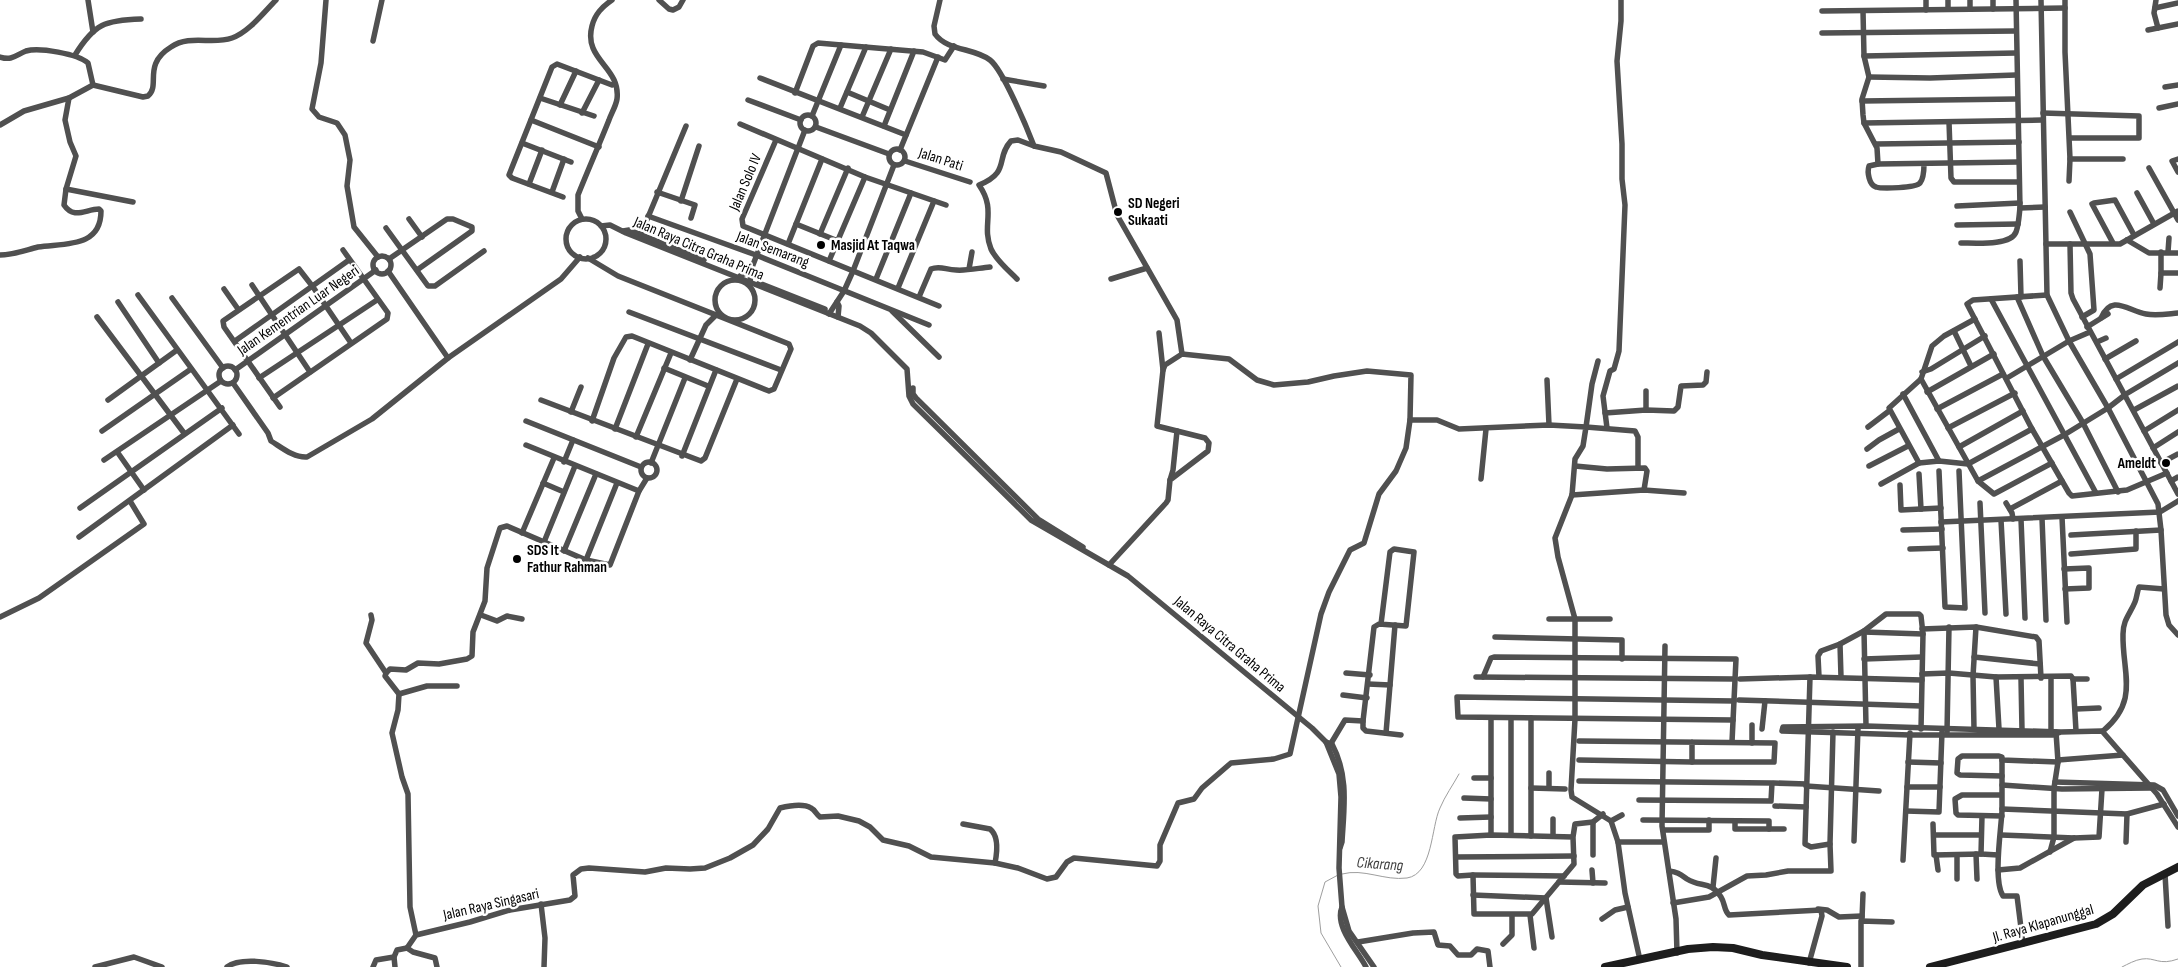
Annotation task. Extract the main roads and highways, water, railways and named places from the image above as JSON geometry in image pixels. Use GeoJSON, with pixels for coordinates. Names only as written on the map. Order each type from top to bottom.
{"type":"FeatureCollection","features":[{"type":"Feature","properties":{"kind":"waterway","name":"Cikarang"},"geometry":{"type":"LineString","coordinates":[[1342,874],[1366,873],[1390,878],[1407,878],[1416,875],[1422,868],[1430,849],[1440,808],[1459,774]]}},
{"type":"Feature","properties":{"kind":"waterway","name":"Cikarang"},"geometry":{"type":"LineString","coordinates":[[1338,875],[1325,882],[1318,906],[1321,933],[1341,967]]}},
{"type":"Feature","properties":{"kind":"waterway"},"geometry":{"type":"LineString","coordinates":[[2122,967],[2142,959],[2162,962],[2178,959]]}},
{"type":"Feature","properties":{"kind":"place","name":"SD Negeri Sukaati"},"geometry":{"type":"Point","coordinates":[1118,212]}},
{"type":"Feature","properties":{"kind":"place","name":"Masjid At Taqwa"},"geometry":{"type":"Point","coordinates":[821,245]}},
{"type":"Feature","properties":{"kind":"place","name":"Ameldt"},"geometry":{"type":"Point","coordinates":[2166,463]}},
{"type":"Feature","properties":{"kind":"place","name":"SDS It Fathur Rahman"},"geometry":{"type":"Point","coordinates":[517,559]}}]}
